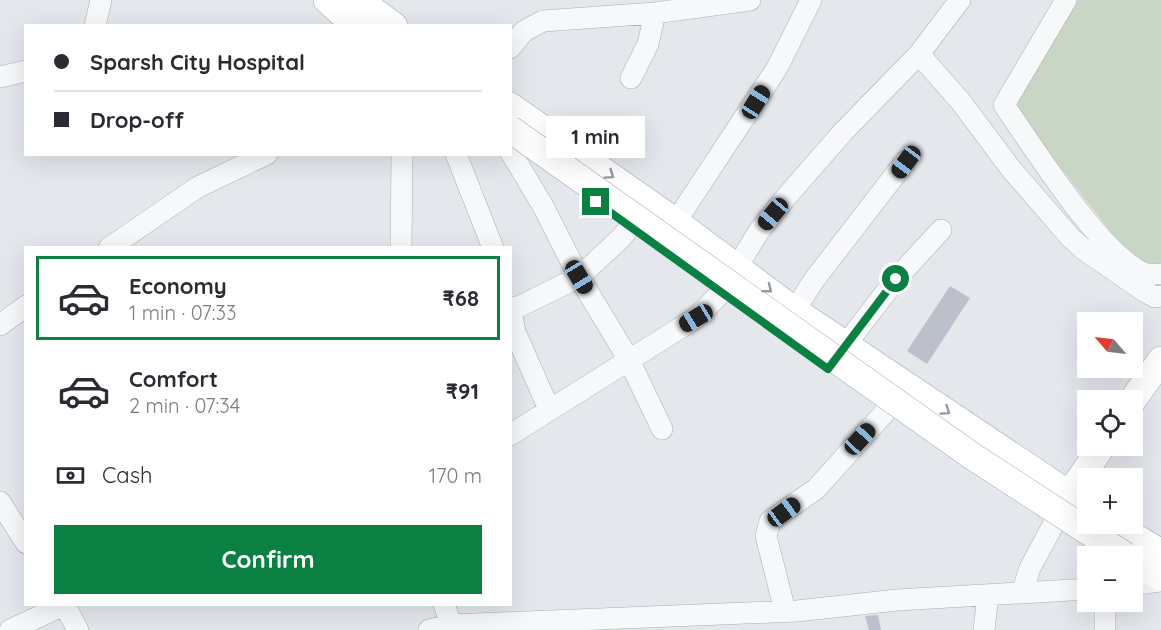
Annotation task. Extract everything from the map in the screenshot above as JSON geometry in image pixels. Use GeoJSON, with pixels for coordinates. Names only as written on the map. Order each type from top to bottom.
{"type":"FeatureCollection","features":[{"type":"Feature","properties":{"kind":"main road"},"geometry":{"type":"LineString","coordinates":[[312,0],[340,18]]}},
{"type":"Feature","properties":{"kind":"main road"},"geometry":{"type":"LineString","coordinates":[[359,0],[390,24]]}},
{"type":"Feature","properties":{"kind":"main road"},"geometry":{"type":"LineString","coordinates":[[512,107],[650,203],[795,311],[910,386],[1077,500]]}},
{"type":"Feature","properties":{"kind":"main road"},"geometry":{"type":"LineString","coordinates":[[512,130],[916,418],[1111,546]]}},
{"type":"Feature","properties":{"kind":"main road"},"geometry":{"type":"LineString","coordinates":[[512,142],[886,410],[1088,546]]}},
{"type":"Feature","properties":{"kind":"main road"},"geometry":{"type":"LineString","coordinates":[[1140,390],[1161,360]]}},
{"type":"Feature","properties":{"kind":"main road"},"geometry":{"type":"LineString","coordinates":[[1130,534],[1161,554]]}},
{"type":"Feature","properties":{"kind":"street"},"geometry":{"type":"LineString","coordinates":[[95,24],[101,0]]}},
{"type":"Feature","properties":{"kind":"street"},"geometry":{"type":"LineString","coordinates":[[512,46],[524,31],[543,21],[655,13],[750,0]]}},
{"type":"Feature","properties":{"kind":"street"},"geometry":{"type":"LineString","coordinates":[[659,246],[777,68],[810,0]]}},
{"type":"Feature","properties":{"kind":"street"},"geometry":{"type":"LineString","coordinates":[[512,434],[696,318],[721,293],[759,231],[787,196],[843,132],[919,54],[960,0]]}},
{"type":"Feature","properties":{"kind":"street"},"geometry":{"type":"LineString","coordinates":[[1066,0],[1004,105],[1064,190],[1113,250],[1145,274],[1161,274]]}},
{"type":"Feature","properties":{"kind":"street"},"geometry":{"type":"LineString","coordinates":[[631,78],[648,44],[655,13]]}},
{"type":"Feature","properties":{"kind":"street"},"geometry":{"type":"LineString","coordinates":[[919,54],[961,102],[1011,169],[1070,237],[1135,286],[1155,297],[1161,296]]}},
{"type":"Feature","properties":{"kind":"street"},"geometry":{"type":"LineString","coordinates":[[0,77],[24,71]]}},
{"type":"Feature","properties":{"kind":"street"},"geometry":{"type":"LineString","coordinates":[[512,154],[543,206],[579,277],[629,360],[662,429]]}},
{"type":"Feature","properties":{"kind":"street"},"geometry":{"type":"LineString","coordinates":[[112,246],[198,187],[263,156]]}},
{"type":"Feature","properties":{"kind":"street"},"geometry":{"type":"LineString","coordinates":[[400,246],[402,156]]}},
{"type":"Feature","properties":{"kind":"street"},"geometry":{"type":"LineString","coordinates":[[457,156],[492,246]]}},
{"type":"Feature","properties":{"kind":"street"},"geometry":{"type":"LineString","coordinates":[[779,334],[814,280],[906,162]]}},
{"type":"Feature","properties":{"kind":"street"},"geometry":{"type":"LineString","coordinates":[[512,309],[579,277],[631,226],[650,203]]}},
{"type":"Feature","properties":{"kind":"street"},"geometry":{"type":"LineString","coordinates":[[828,369],[896,279],[941,230]]}},
{"type":"Feature","properties":{"kind":"street"},"geometry":{"type":"LineString","coordinates":[[0,325],[24,307]]}},
{"type":"Feature","properties":{"kind":"street"},"geometry":{"type":"LineString","coordinates":[[512,319],[515,332],[549,409]]}},
{"type":"Feature","properties":{"kind":"street"},"geometry":{"type":"LineString","coordinates":[[795,617],[766,536],[767,526],[770,521],[816,489],[910,386]]}},
{"type":"Feature","properties":{"kind":"street"},"geometry":{"type":"LineString","coordinates":[[0,502],[24,540]]}},
{"type":"Feature","properties":{"kind":"street"},"geometry":{"type":"LineString","coordinates":[[1022,593],[1030,568],[1055,525],[1077,502]]}},
{"type":"Feature","properties":{"kind":"street"},"geometry":{"type":"LineString","coordinates":[[444,606],[441,628],[795,617],[897,600],[1077,590]]}},
{"type":"Feature","properties":{"kind":"street"},"geometry":{"type":"LineString","coordinates":[[984,630],[988,595]]}},
{"type":"Feature","properties":{"kind":"street"},"geometry":{"type":"LineString","coordinates":[[10,630],[62,606]]}},
{"type":"Feature","properties":{"kind":"street"},"geometry":{"type":"LineString","coordinates":[[65,606],[78,630]]}},
{"type":"Feature","properties":{"kind":"street"},"geometry":{"type":"LineString","coordinates":[[1105,612],[1105,630]]}},
{"type":"Feature","properties":{"kind":"green space"},"geometry":{"type":"Polygon","coordinates":[[[1078,0],[1161,0],[1161,266],[1146,265],[1117,240],[1013,107],[1078,0]]]}},
{"type":"Feature","properties":{"kind":"building"},"geometry":{"type":"Polygon","coordinates":[[[950,286],[970,298],[927,364],[907,351],[950,286]]]}},
{"type":"Feature","properties":{"kind":"building"},"geometry":{"type":"Polygon","coordinates":[[[878,615],[881,630],[869,630],[865,616],[878,615]]]}},
{"type":"Feature","properties":{"kind":"route"},"geometry":{"type":"LineString","coordinates":[[596,202],[828,369],[896,279]]}}]}
